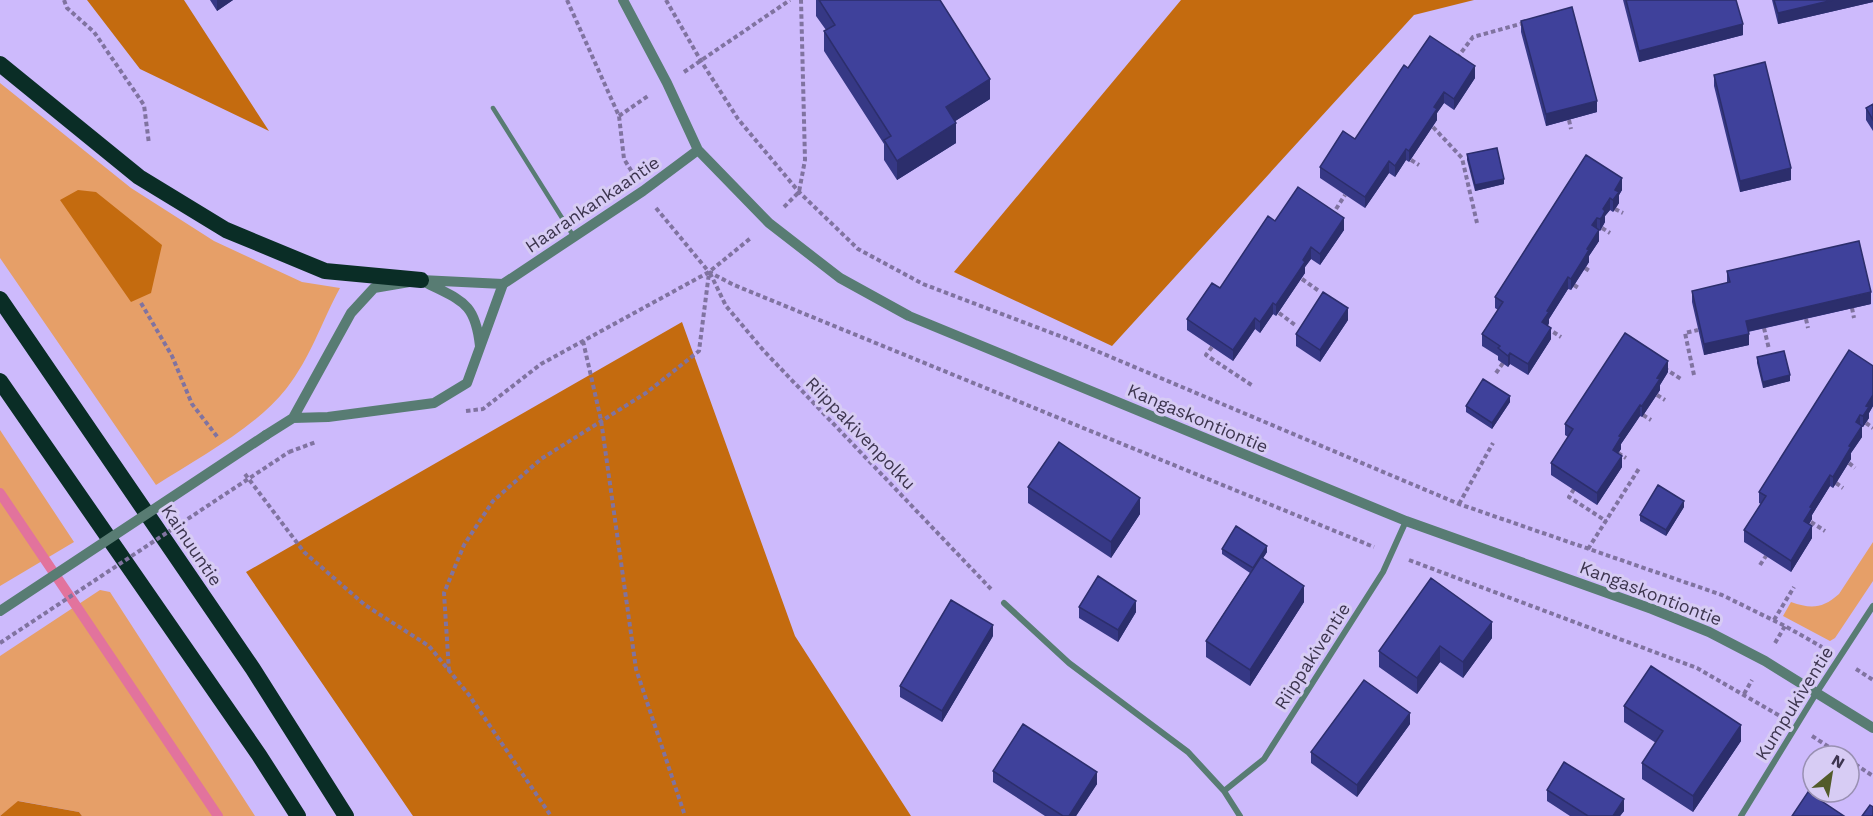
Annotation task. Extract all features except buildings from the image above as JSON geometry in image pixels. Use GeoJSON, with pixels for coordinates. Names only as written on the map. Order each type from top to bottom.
{"type":"FeatureCollection","features":[{"type":"Feature","properties":{"kind":"highway"},"geometry":{"type":"LineString","coordinates":[[0,63],[139,177],[226,230],[325,271],[421,280]]}},
{"type":"Feature","properties":{"kind":"highway","name":"Kainuuntie"},"geometry":{"type":"LineString","coordinates":[[0,299],[253,669],[346,816]]}},
{"type":"Feature","properties":{"kind":"highway"},"geometry":{"type":"LineString","coordinates":[[0,381],[252,745],[297,816]]}},
{"type":"Feature","properties":{"kind":"street","name":"Kangaskontiontie"},"geometry":{"type":"LineString","coordinates":[[623,0],[667,83],[698,150],[769,222],[840,278],[909,316],[1406,521],[1652,609],[1709,632],[1765,661],[1873,728]]}},
{"type":"Feature","properties":{"kind":"street","name":"Haarankankaantie"},"geometry":{"type":"LineString","coordinates":[[503,284],[643,191],[698,150]]}},
{"type":"Feature","properties":{"kind":"street"},"geometry":{"type":"LineString","coordinates":[[421,280],[465,303],[478,324],[480,349]]}},
{"type":"Feature","properties":{"kind":"street"},"geometry":{"type":"LineString","coordinates":[[0,611],[293,417],[351,313],[374,288],[421,280],[503,284],[467,383],[434,403],[328,417],[293,417]]}},
{"type":"Feature","properties":{"kind":"street","name":"Riippakiventie"},"geometry":{"type":"LineString","coordinates":[[1224,791],[1264,759],[1383,572],[1406,521]]}},
{"type":"Feature","properties":{"kind":"street"},"geometry":{"type":"LineString","coordinates":[[1005,603],[1069,663],[1188,752],[1224,791],[1240,816]]}},
{"type":"Feature","properties":{"kind":"street","name":"Kumpukiventie"},"geometry":{"type":"LineString","coordinates":[[1741,816],[1873,606]]}},
{"type":"Feature","properties":{"kind":"lane"},"geometry":{"type":"LineString","coordinates":[[493,108],[574,237]]}},
{"type":"Feature","properties":{"kind":"path"},"geometry":{"type":"LineString","coordinates":[[64,0],[67,8],[94,32],[144,105],[149,144]]}},
{"type":"Feature","properties":{"kind":"path"},"geometry":{"type":"LineString","coordinates":[[567,0],[619,116],[624,159],[643,191],[709,272],[734,285],[1392,554],[1697,668],[1825,744]]}},
{"type":"Feature","properties":{"kind":"path"},"geometry":{"type":"LineString","coordinates":[[666,0],[700,61],[738,119],[799,192],[858,249],[923,284],[1073,341],[1458,504],[1722,595],[1774,620],[1839,657],[1873,680]]}},
{"type":"Feature","properties":{"kind":"path"},"geometry":{"type":"LineString","coordinates":[[619,116],[790,0]]}},
{"type":"Feature","properties":{"kind":"path"},"geometry":{"type":"LineString","coordinates":[[483,409],[541,364],[709,272],[769,222],[799,192],[805,160],[801,0]]}},
{"type":"Feature","properties":{"kind":"path"},"geometry":{"type":"LineString","coordinates":[[1453,64],[1473,37],[1533,20]]}},
{"type":"Feature","properties":{"kind":"path"},"geometry":{"type":"LineString","coordinates":[[1569,120],[1571,129]]}},
{"type":"Feature","properties":{"kind":"path"},"geometry":{"type":"LineString","coordinates":[[1433,127],[1462,158],[1477,223]]}},
{"type":"Feature","properties":{"kind":"path"},"geometry":{"type":"LineString","coordinates":[[1411,160],[1419,165]]}},
{"type":"Feature","properties":{"kind":"path"},"geometry":{"type":"LineString","coordinates":[[1336,208],[1345,195]]}},
{"type":"Feature","properties":{"kind":"path"},"geometry":{"type":"LineString","coordinates":[[1615,209],[1623,213]]}},
{"type":"Feature","properties":{"kind":"path"},"geometry":{"type":"LineString","coordinates":[[1602,228],[1610,233]]}},
{"type":"Feature","properties":{"kind":"path"},"geometry":{"type":"LineString","coordinates":[[1585,268],[1591,272]]}},
{"type":"Feature","properties":{"kind":"path"},"geometry":{"type":"LineString","coordinates":[[449,671],[444,593],[464,545],[493,501],[541,459],[646,393],[699,351],[709,272]]}},
{"type":"Feature","properties":{"kind":"path","name":"Riippakivenpolku"},"geometry":{"type":"LineString","coordinates":[[709,272],[726,306],[764,351],[1005,603]]}},
{"type":"Feature","properties":{"kind":"path"},"geometry":{"type":"LineString","coordinates":[[1302,279],[1319,291]]}},
{"type":"Feature","properties":{"kind":"path"},"geometry":{"type":"LineString","coordinates":[[1574,285],[1580,289]]}},
{"type":"Feature","properties":{"kind":"path"},"geometry":{"type":"LineString","coordinates":[[141,303],[172,356],[192,404],[220,441]]}},
{"type":"Feature","properties":{"kind":"path"},"geometry":{"type":"LineString","coordinates":[[1852,308],[1854,318]]}},
{"type":"Feature","properties":{"kind":"path"},"geometry":{"type":"LineString","coordinates":[[1278,313],[1295,325]]}},
{"type":"Feature","properties":{"kind":"path"},"geometry":{"type":"LineString","coordinates":[[1806,319],[1808,328]]}},
{"type":"Feature","properties":{"kind":"path"},"geometry":{"type":"LineString","coordinates":[[1547,327],[1561,337]]}},
{"type":"Feature","properties":{"kind":"path"},"geometry":{"type":"LineString","coordinates":[[1764,328],[1769,349]]}},
{"type":"Feature","properties":{"kind":"path"},"geometry":{"type":"LineString","coordinates":[[1694,375],[1685,333],[1698,330]]}},
{"type":"Feature","properties":{"kind":"path"},"geometry":{"type":"LineString","coordinates":[[583,341],[601,420],[636,669],[685,816]]}},
{"type":"Feature","properties":{"kind":"path"},"geometry":{"type":"LineString","coordinates":[[1212,347],[1206,355],[1253,386]]}},
{"type":"Feature","properties":{"kind":"path"},"geometry":{"type":"LineString","coordinates":[[1496,373],[1503,363]]}},
{"type":"Feature","properties":{"kind":"path"},"geometry":{"type":"LineString","coordinates":[[1663,367],[1682,379]]}},
{"type":"Feature","properties":{"kind":"path"},"geometry":{"type":"LineString","coordinates":[[1657,395],[1665,400]]}},
{"type":"Feature","properties":{"kind":"path"},"geometry":{"type":"LineString","coordinates":[[1643,415],[1651,420]]}},
{"type":"Feature","properties":{"kind":"path"},"geometry":{"type":"LineString","coordinates":[[1866,423],[1873,428]]}},
{"type":"Feature","properties":{"kind":"path"},"geometry":{"type":"LineString","coordinates":[[1458,504],[1493,443]]}},
{"type":"Feature","properties":{"kind":"path"},"geometry":{"type":"LineString","coordinates":[[0,643],[289,452]]}},
{"type":"Feature","properties":{"kind":"path"},"geometry":{"type":"LineString","coordinates":[[1618,453],[1626,458]]}},
{"type":"Feature","properties":{"kind":"path"},"geometry":{"type":"LineString","coordinates":[[1849,463],[1856,468]]}},
{"type":"Feature","properties":{"kind":"path"},"geometry":{"type":"LineString","coordinates":[[1588,549],[1640,467]]}},
{"type":"Feature","properties":{"kind":"path"},"geometry":{"type":"LineString","coordinates":[[241,469],[304,552],[365,605],[429,646],[469,695],[551,816]]}},
{"type":"Feature","properties":{"kind":"path"},"geometry":{"type":"LineString","coordinates":[[1836,483],[1843,488]]}},
{"type":"Feature","properties":{"kind":"path"},"geometry":{"type":"LineString","coordinates":[[1574,489],[1569,497],[1606,521]]}},
{"type":"Feature","properties":{"kind":"path"},"geometry":{"type":"LineString","coordinates":[[1811,522],[1825,531]]}},
{"type":"Feature","properties":{"kind":"path"},"geometry":{"type":"LineString","coordinates":[[1760,565],[1766,556]]}},
{"type":"Feature","properties":{"kind":"path"},"geometry":{"type":"LineString","coordinates":[[1774,620],[1794,587]]}},
{"type":"Feature","properties":{"kind":"shaded area"},"geometry":{"type":"Polygon","coordinates":[[[87,0],[184,0],[269,131],[140,69],[87,0]]]}},
{"type":"Feature","properties":{"kind":"shaded area"},"geometry":{"type":"Polygon","coordinates":[[[1181,0],[1474,0],[1414,15],[1112,346],[954,272],[1181,0]]]}},
{"type":"Feature","properties":{"kind":"shaded area"},"geometry":{"type":"Polygon","coordinates":[[[0,83],[131,188],[214,241],[302,282],[340,288],[302,365],[286,389],[273,403],[259,417],[225,442],[156,485],[0,258],[0,83]]]}},
{"type":"Feature","properties":{"kind":"shaded area"},"geometry":{"type":"Polygon","coordinates":[[[78,190],[96,192],[162,245],[151,293],[131,302],[60,200],[78,190]]]}},
{"type":"Feature","properties":{"kind":"shaded area"},"geometry":{"type":"Polygon","coordinates":[[[682,322],[795,636],[911,816],[413,816],[246,572],[682,322]]]}},
{"type":"Feature","properties":{"kind":"shaded area"},"geometry":{"type":"Polygon","coordinates":[[[0,430],[74,542],[0,586],[0,430]]]}},
{"type":"Feature","properties":{"kind":"shaded area"},"geometry":{"type":"Polygon","coordinates":[[[1873,542],[1873,581],[1835,638],[1830,641],[1783,616],[1791,602],[1805,606],[1822,605],[1839,594],[1873,542]]]}},
{"type":"Feature","properties":{"kind":"shaded area"},"geometry":{"type":"Polygon","coordinates":[[[100,590],[110,592],[255,816],[82,816],[79,812],[19,801],[0,816],[0,656],[100,590]]]}},
{"type":"Feature","properties":{"kind":"shaded area"},"geometry":{"type":"Polygon","coordinates":[[[18,801],[79,812],[82,816],[0,816],[18,801]]]}},
{"type":"Feature","properties":{"kind":"waterway"},"geometry":{"type":"LineString","coordinates":[[0,493],[218,816]]}}]}
